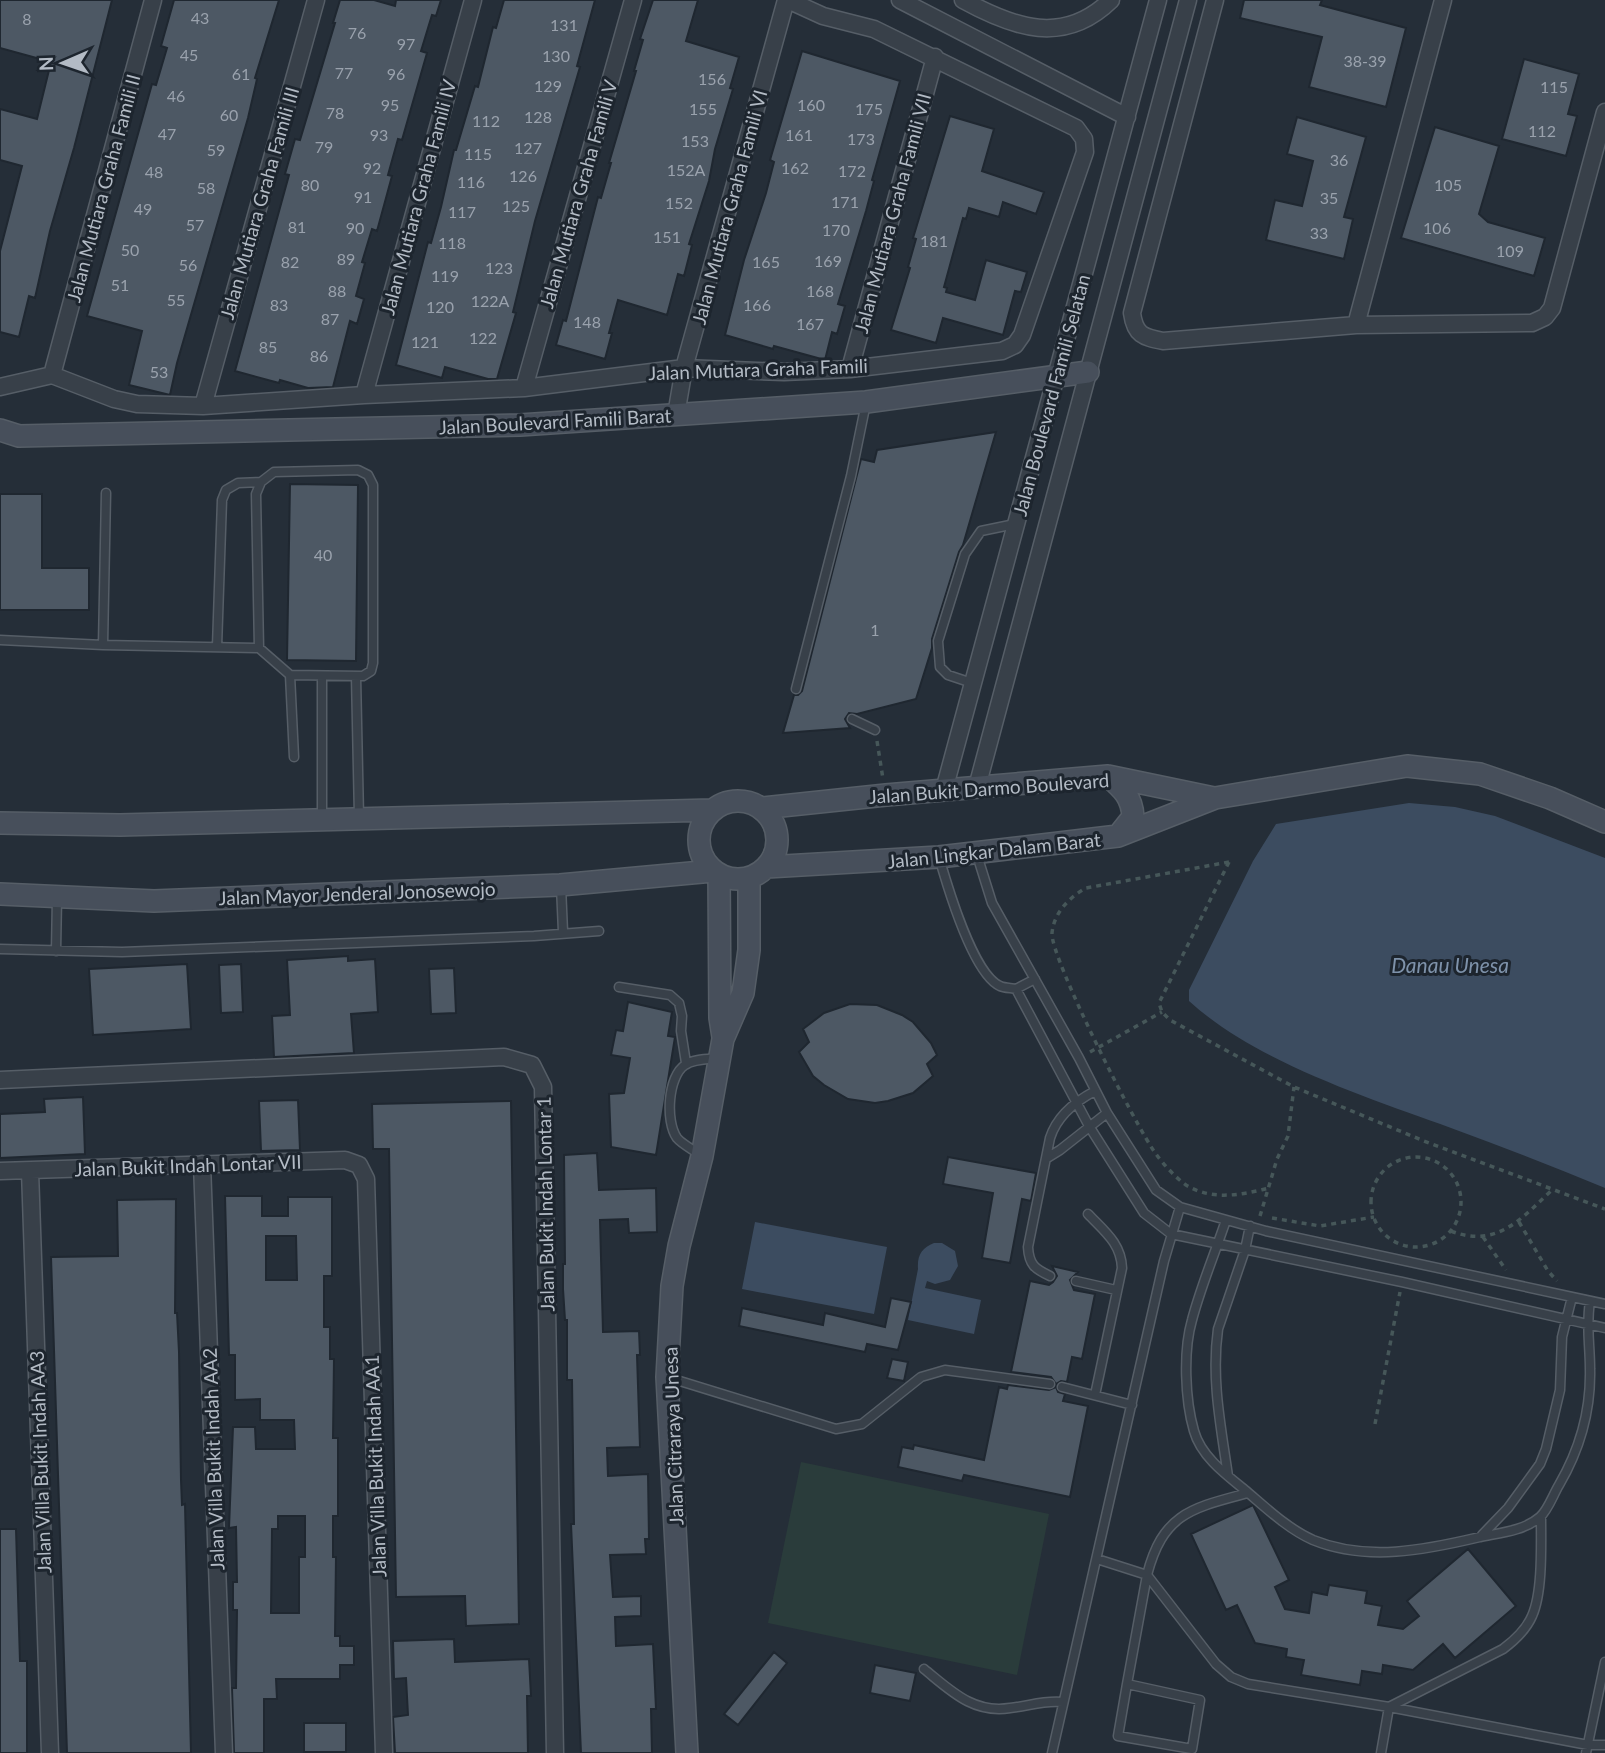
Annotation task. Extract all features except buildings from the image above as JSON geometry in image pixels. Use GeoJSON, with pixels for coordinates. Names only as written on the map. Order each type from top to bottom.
{"type":"FeatureCollection","features":[{"type":"Feature","properties":{"kind":"main road","name":"Jalan Boulevard Famili Barat"},"geometry":{"type":"LineString","coordinates":[[0,447],[10,433],[520,425],[866,402],[1088,372]]}},
{"type":"Feature","properties":{"kind":"main road"},"geometry":{"type":"LineString","coordinates":[[1214,798],[1407,766],[1480,774],[1549,798],[1605,822]]}},
{"type":"Feature","properties":{"kind":"main road","name":"Jalan Bukit Darmo Boulevard"},"geometry":{"type":"LineString","coordinates":[[712,810],[721,804],[742,800],[762,808],[1108,776],[1214,798]]}},
{"type":"Feature","properties":{"kind":"main road"},"geometry":{"type":"LineString","coordinates":[[1108,776],[1132,801],[1133,817],[1118,836]]}},
{"type":"Feature","properties":{"kind":"main road","name":"Jalan Lingkar Dalam Barat"},"geometry":{"type":"LineString","coordinates":[[716,872],[739,880],[767,871],[939,858],[1118,836],[1214,798]]}},
{"type":"Feature","properties":{"kind":"main road","name":"Jalan Citraraya Unesa"},"geometry":{"type":"LineString","coordinates":[[687,1753],[667,1377],[672,1286],[702,1156],[722,1048],[743,993],[749,950],[784,806]]}},
{"type":"Feature","properties":{"kind":"main road"},"geometry":{"type":"LineString","coordinates":[[762,808],[771,817],[778,843],[767,871]]}},
{"type":"Feature","properties":{"kind":"main road"},"geometry":{"type":"LineString","coordinates":[[0,823],[120,825],[712,810]]}},
{"type":"Feature","properties":{"kind":"main road"},"geometry":{"type":"LineString","coordinates":[[712,810],[700,829],[699,841],[701,852],[716,872]]}},
{"type":"Feature","properties":{"kind":"main road","name":"Jalan Citraraya Unesa"},"geometry":{"type":"LineString","coordinates":[[716,872],[722,1048]]}},
{"type":"Feature","properties":{"kind":"main road","name":"Jalan Mayor Jenderal Jonosewojo"},"geometry":{"type":"LineString","coordinates":[[0,894],[155,901],[561,885],[716,872]]}},
{"type":"Feature","properties":{"kind":"street","name":"Jalan Mutiara Graha Famili II"},"geometry":{"type":"LineString","coordinates":[[52,375],[153,0]]}},
{"type":"Feature","properties":{"kind":"street","name":"Jalan Mutiara Graha Famili III"},"geometry":{"type":"LineString","coordinates":[[203,406],[316,0]]}},
{"type":"Feature","properties":{"kind":"street","name":"Jalan Mutiara Graha Famili IV"},"geometry":{"type":"LineString","coordinates":[[364,395],[473,0]]}},
{"type":"Feature","properties":{"kind":"street","name":"Jalan Mutiara Graha Famili V"},"geometry":{"type":"LineString","coordinates":[[524,388],[633,0]]}},
{"type":"Feature","properties":{"kind":"street","name":"Jalan Mutiara Graha Famili"},"geometry":{"type":"LineString","coordinates":[[52,375],[114,399],[137,404],[203,406],[524,388],[684,368],[784,372],[850,369],[1002,352],[1015,345],[1022,335],[1085,152],[1084,139],[1076,128],[935,57],[873,29],[823,16],[787,0]]}},
{"type":"Feature","properties":{"kind":"street","name":"Jalan Mutiara Graha Famili VI"},"geometry":{"type":"LineString","coordinates":[[676,415],[684,368],[787,0]]}},
{"type":"Feature","properties":{"kind":"street"},"geometry":{"type":"LineString","coordinates":[[900,0],[1126,117]]}},
{"type":"Feature","properties":{"kind":"street"},"geometry":{"type":"LineString","coordinates":[[963,0],[994,17],[1014,24],[1065,27],[1089,18],[1111,0]]}},
{"type":"Feature","properties":{"kind":"street","name":"Jalan Boulevard Famili Selatan"},"geometry":{"type":"LineString","coordinates":[[944,790],[1158,0]]}},
{"type":"Feature","properties":{"kind":"street","name":"Jalan Boulevard Famili Selatan"},"geometry":{"type":"LineString","coordinates":[[977,787],[1188,0]]}},
{"type":"Feature","properties":{"kind":"street"},"geometry":{"type":"LineString","coordinates":[[1215,0],[1132,313],[1133,327],[1144,337],[1163,341],[1356,325],[1532,323],[1545,317],[1552,308],[1605,112]]}},
{"type":"Feature","properties":{"kind":"street"},"geometry":{"type":"LineString","coordinates":[[1356,325],[1443,0]]}},
{"type":"Feature","properties":{"kind":"street","name":"Jalan Mutiara Graha Famili VII"},"geometry":{"type":"LineString","coordinates":[[850,369],[935,57]]}},
{"type":"Feature","properties":{"kind":"street"},"geometry":{"type":"LineString","coordinates":[[0,387],[52,375]]}},
{"type":"Feature","properties":{"kind":"street","name":"Jalan Bukit Indah Lontar 1"},"geometry":{"type":"LineString","coordinates":[[0,1080],[504,1057],[532,1065],[544,1087],[555,1753]]}},
{"type":"Feature","properties":{"kind":"street","name":"Jalan Bukit Indah Lontar VII"},"geometry":{"type":"LineString","coordinates":[[0,1171],[345,1160],[359,1165],[366,1179]]}},
{"type":"Feature","properties":{"kind":"street","name":"Jalan Villa Bukit Indah AA2"},"geometry":{"type":"LineString","coordinates":[[202,1164],[224,1753]]}},
{"type":"Feature","properties":{"kind":"street","name":"Jalan Villa Bukit Indah AA3"},"geometry":{"type":"LineString","coordinates":[[30,1171],[50,1753]]}},
{"type":"Feature","properties":{"kind":"street","name":"Jalan Villa Bukit Indah AA1"},"geometry":{"type":"LineString","coordinates":[[366,1179],[384,1753]]}},
{"type":"Feature","properties":{"kind":"lane"},"geometry":{"type":"LineString","coordinates":[[796,688],[851,476],[866,402]]}},
{"type":"Feature","properties":{"kind":"lane"},"geometry":{"type":"LineString","coordinates":[[0,640],[259,648],[290,674],[363,676],[372,671],[373,663],[373,485],[368,475],[358,470],[274,472],[261,482],[256,494],[259,648]]}},
{"type":"Feature","properties":{"kind":"lane"},"geometry":{"type":"LineString","coordinates":[[217,647],[222,500],[226,490],[239,483],[261,482]]}},
{"type":"Feature","properties":{"kind":"lane"},"geometry":{"type":"LineString","coordinates":[[103,645],[106,493]]}},
{"type":"Feature","properties":{"kind":"lane"},"geometry":{"type":"LineString","coordinates":[[972,683],[948,675],[940,667],[938,641],[965,554],[981,531],[1015,524]]}},
{"type":"Feature","properties":{"kind":"lane"},"geometry":{"type":"LineString","coordinates":[[290,674],[294,757]]}},
{"type":"Feature","properties":{"kind":"lane"},"geometry":{"type":"LineString","coordinates":[[322,676],[322,819]]}},
{"type":"Feature","properties":{"kind":"lane"},"geometry":{"type":"LineString","coordinates":[[356,676],[359,819]]}},
{"type":"Feature","properties":{"kind":"lane"},"geometry":{"type":"LineString","coordinates":[[852,719],[875,730]]}},
{"type":"Feature","properties":{"kind":"lane"},"geometry":{"type":"LineString","coordinates":[[976,852],[992,903],[1107,1113],[1156,1190],[1180,1207],[1253,1227],[1605,1304]]}},
{"type":"Feature","properties":{"kind":"lane"},"geometry":{"type":"LineString","coordinates":[[939,858],[956,914],[987,975],[999,986],[1016,989],[1035,979]]}},
{"type":"Feature","properties":{"kind":"lane"},"geometry":{"type":"LineString","coordinates":[[561,885],[563,932]]}},
{"type":"Feature","properties":{"kind":"lane"},"geometry":{"type":"LineString","coordinates":[[56,951],[57,897]]}},
{"type":"Feature","properties":{"kind":"lane"},"geometry":{"type":"LineString","coordinates":[[0,949],[163,950],[534,936],[599,930]]}},
{"type":"Feature","properties":{"kind":"lane"},"geometry":{"type":"LineString","coordinates":[[619,987],[670,995],[679,1003],[686,1063]]}},
{"type":"Feature","properties":{"kind":"lane"},"geometry":{"type":"LineString","coordinates":[[1016,989],[1089,1126],[1144,1213],[1171,1234],[1605,1328]]}},
{"type":"Feature","properties":{"kind":"lane"},"geometry":{"type":"LineString","coordinates":[[702,1156],[677,1139],[668,1107],[676,1073],[686,1063],[722,1048]]}},
{"type":"Feature","properties":{"kind":"lane"},"geometry":{"type":"LineString","coordinates":[[1050,1276],[1034,1269],[1029,1259],[1028,1247],[1054,1126],[1075,1101],[1095,1091]]}},
{"type":"Feature","properties":{"kind":"lane"},"geometry":{"type":"LineString","coordinates":[[1047,1158],[1107,1113]]}},
{"type":"Feature","properties":{"kind":"lane"},"geometry":{"type":"LineString","coordinates":[[1052,1753],[1171,1234],[1180,1207]]}},
{"type":"Feature","properties":{"kind":"lane"},"geometry":{"type":"LineString","coordinates":[[1088,1214],[1112,1239],[1121,1253],[1122,1268],[1095,1395]]}},
{"type":"Feature","properties":{"kind":"lane"},"geometry":{"type":"LineString","coordinates":[[1226,1220],[1191,1323],[1186,1369],[1189,1413],[1195,1435],[1205,1453],[1228,1476],[1270,1511],[1311,1539],[1347,1551],[1397,1552],[1436,1548],[1520,1528],[1541,1517]]}},
{"type":"Feature","properties":{"kind":"lane"},"geometry":{"type":"LineString","coordinates":[[1228,1476],[1215,1384],[1216,1342],[1253,1227]]}},
{"type":"Feature","properties":{"kind":"lane"},"geometry":{"type":"LineString","coordinates":[[1076,1281],[1116,1290]]}},
{"type":"Feature","properties":{"kind":"lane"},"geometry":{"type":"LineString","coordinates":[[1480,1537],[1508,1508],[1540,1464],[1546,1449],[1560,1390],[1562,1336],[1572,1297]]}},
{"type":"Feature","properties":{"kind":"lane"},"geometry":{"type":"LineString","coordinates":[[1389,1707],[1503,1649],[1519,1636],[1533,1616],[1538,1586],[1541,1517],[1572,1462],[1583,1433],[1590,1396],[1586,1324],[1590,1301]]}},
{"type":"Feature","properties":{"kind":"lane"},"geometry":{"type":"LineString","coordinates":[[667,1377],[836,1429],[862,1424],[920,1377],[945,1370],[1050,1384]]}},
{"type":"Feature","properties":{"kind":"lane"},"geometry":{"type":"LineString","coordinates":[[1062,1387],[1132,1405]]}},
{"type":"Feature","properties":{"kind":"lane"},"geometry":{"type":"LineString","coordinates":[[1127,1684],[1200,1700],[1192,1749],[1118,1736],[1127,1684],[1147,1574],[1153,1552],[1167,1529],[1182,1516],[1200,1506],[1248,1493]]}},
{"type":"Feature","properties":{"kind":"lane"},"geometry":{"type":"LineString","coordinates":[[1097,1559],[1147,1574],[1216,1664],[1231,1677],[1248,1684],[1389,1707],[1587,1749],[1605,1745]]}},
{"type":"Feature","properties":{"kind":"lane"},"geometry":{"type":"LineString","coordinates":[[1587,1749],[1605,1662]]}},
{"type":"Feature","properties":{"kind":"lane"},"geometry":{"type":"LineString","coordinates":[[924,1669],[961,1700],[990,1709],[1010,1709],[1045,1700],[1063,1702]]}},
{"type":"Feature","properties":{"kind":"lane"},"geometry":{"type":"LineString","coordinates":[[1381,1753],[1389,1707]]}},
{"type":"Feature","properties":{"kind":"path"},"geometry":{"type":"LineString","coordinates":[[875,730],[886,795]]}},
{"type":"Feature","properties":{"kind":"path"},"geometry":{"type":"LineString","coordinates":[[1269,1188],[1242,1195],[1224,1196],[1186,1185],[1155,1153],[1098,1047],[1056,951],[1052,933],[1058,915],[1069,898],[1086,888],[1229,862],[1163,990],[1159,1003],[1162,1012],[1183,1029],[1294,1087],[1424,1141],[1605,1209]]}},
{"type":"Feature","properties":{"kind":"path"},"geometry":{"type":"LineString","coordinates":[[1079,1058],[1162,1012]]}},
{"type":"Feature","properties":{"kind":"path"},"geometry":{"type":"LineString","coordinates":[[1253,1227],[1261,1216],[1277,1159],[1288,1136],[1294,1087]]}},
{"type":"Feature","properties":{"kind":"path"},"geometry":{"type":"LineString","coordinates":[[1411,1156],[1437,1161],[1448,1169],[1461,1193],[1458,1220],[1441,1240],[1429,1245],[1402,1245],[1390,1238],[1374,1217],[1371,1203],[1378,1178],[1387,1167],[1411,1156]]}},
{"type":"Feature","properties":{"kind":"path"},"geometry":{"type":"LineString","coordinates":[[1451,1231],[1464,1236],[1483,1237],[1505,1230],[1518,1222],[1553,1189]]}},
{"type":"Feature","properties":{"kind":"path"},"geometry":{"type":"LineString","coordinates":[[1261,1216],[1320,1226],[1374,1217]]}},
{"type":"Feature","properties":{"kind":"path"},"geometry":{"type":"LineString","coordinates":[[1518,1222],[1548,1270],[1572,1297]]}},
{"type":"Feature","properties":{"kind":"path"},"geometry":{"type":"LineString","coordinates":[[1483,1237],[1517,1285]]}},
{"type":"Feature","properties":{"kind":"path"},"geometry":{"type":"LineString","coordinates":[[1375,1424],[1402,1282]]}},
{"type":"Feature","properties":{"kind":"shaded area"},"geometry":{"type":"Polygon","coordinates":[[[801,1462],[1049,1514],[1017,1675],[768,1623],[801,1462]]]}},
{"type":"Feature","properties":{"kind":"water","name":"Danau Unesa"},"geometry":{"type":"Polygon","coordinates":[[[1409,803],[1455,807],[1495,816],[1605,858],[1605,1188],[1313,1076],[1246,1042],[1189,1001],[1189,990],[1253,861],[1276,824],[1409,803]]]}},
{"type":"Feature","properties":{"kind":"water"},"geometry":{"type":"Polygon","coordinates":[[[755,1222],[887,1247],[874,1314],[742,1289],[755,1222]]]}},
{"type":"Feature","properties":{"kind":"water"},"geometry":{"type":"Polygon","coordinates":[[[942,1243],[955,1251],[958,1266],[950,1280],[935,1284],[927,1281],[925,1288],[981,1300],[974,1334],[908,1320],[919,1256],[926,1247],[942,1243]]]}}]}
